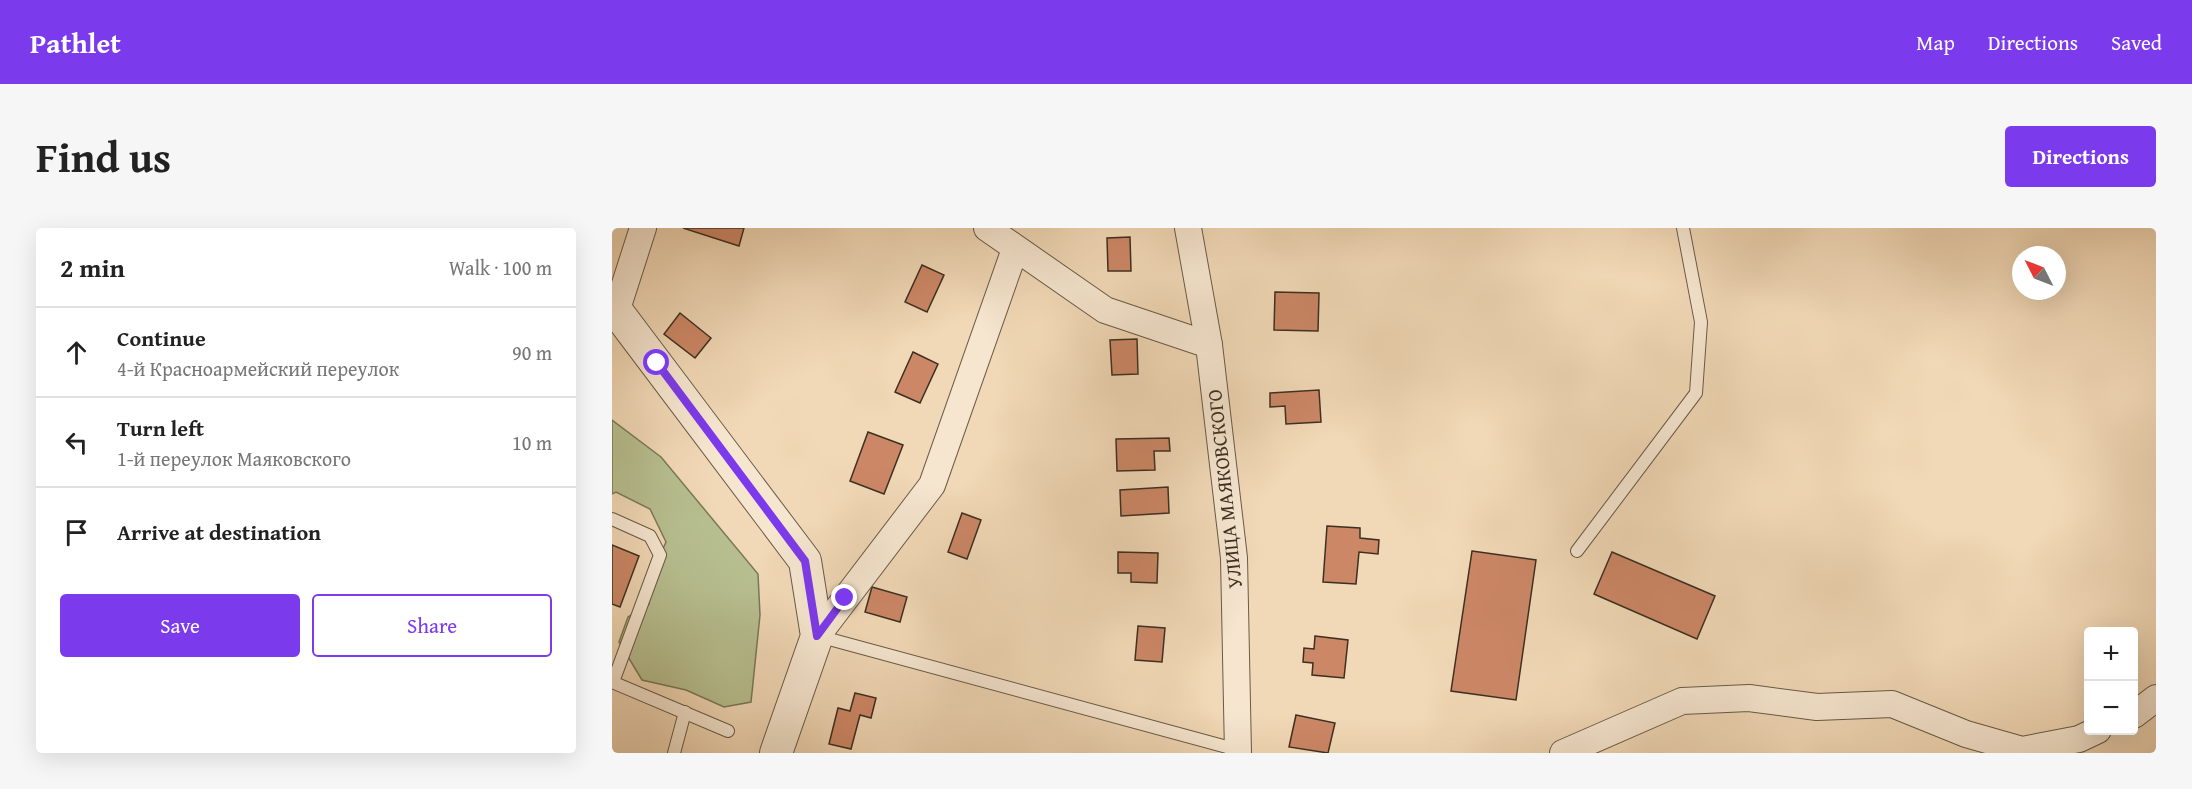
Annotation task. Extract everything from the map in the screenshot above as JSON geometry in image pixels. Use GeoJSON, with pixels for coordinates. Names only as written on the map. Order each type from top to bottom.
{"type":"FeatureCollection","features":[{"type":"Feature","properties":{"kind":"street"},"geometry":{"type":"LineString","coordinates":[[644,228],[614,307],[805,561],[817,636]]}},
{"type":"Feature","properties":{"kind":"street"},"geometry":{"type":"LineString","coordinates":[[987,228],[1105,310],[1209,345]]}},
{"type":"Feature","properties":{"kind":"street","name":"УЛИЦА МАЯКОВСКОГО"},"geometry":{"type":"LineString","coordinates":[[1188,228],[1209,345],[1234,558],[1238,752]]}},
{"type":"Feature","properties":{"kind":"street"},"geometry":{"type":"LineString","coordinates":[[776,753],[817,636],[932,484],[1015,249]]}},
{"type":"Feature","properties":{"kind":"street"},"geometry":{"type":"LineString","coordinates":[[1563,753],[1682,701],[1749,698],[1817,707],[1892,704],[1966,734],[2022,750],[2079,739],[2087,735]]}},
{"type":"Feature","properties":{"kind":"street"},"geometry":{"type":"LineString","coordinates":[[2138,711],[2156,698]]}},
{"type":"Feature","properties":{"kind":"lane"},"geometry":{"type":"LineString","coordinates":[[1577,551],[1696,393],[1701,322],[1683,228]]}},
{"type":"Feature","properties":{"kind":"lane"},"geometry":{"type":"LineString","coordinates":[[612,519],[651,536],[660,555],[612,682],[728,731]]}},
{"type":"Feature","properties":{"kind":"lane"},"geometry":{"type":"LineString","coordinates":[[817,636],[1238,752]]}},
{"type":"Feature","properties":{"kind":"lane"},"geometry":{"type":"LineString","coordinates":[[674,753],[685,712]]}},
{"type":"Feature","properties":{"kind":"green space"},"geometry":{"type":"Polygon","coordinates":[[[612,420],[661,457],[758,574],[760,615],[751,702],[724,707],[686,690],[642,680],[619,642],[628,617],[649,604],[653,571],[666,542],[650,509],[616,492],[612,494],[612,420]]]}},
{"type":"Feature","properties":{"kind":"building"},"geometry":{"type":"Polygon","coordinates":[[[683,228],[744,228],[739,246],[683,228]]]}},
{"type":"Feature","properties":{"kind":"building"},"geometry":{"type":"Polygon","coordinates":[[[1130,237],[1131,271],[1108,271],[1107,238],[1130,237]]]}},
{"type":"Feature","properties":{"kind":"building"},"geometry":{"type":"Polygon","coordinates":[[[922,265],[944,275],[927,312],[905,302],[922,265]]]}},
{"type":"Feature","properties":{"kind":"building"},"geometry":{"type":"Polygon","coordinates":[[[1275,292],[1319,293],[1318,331],[1274,330],[1275,292]]]}},
{"type":"Feature","properties":{"kind":"building"},"geometry":{"type":"Polygon","coordinates":[[[680,313],[711,338],[695,358],[664,334],[680,313]]]}},
{"type":"Feature","properties":{"kind":"building"},"geometry":{"type":"Polygon","coordinates":[[[1137,339],[1138,374],[1112,375],[1110,340],[1137,339]]]}},
{"type":"Feature","properties":{"kind":"building"},"geometry":{"type":"Polygon","coordinates":[[[913,352],[938,364],[920,403],[895,392],[913,352]]]}},
{"type":"Feature","properties":{"kind":"building"},"geometry":{"type":"Polygon","coordinates":[[[1319,390],[1321,422],[1286,424],[1285,406],[1270,407],[1270,393],[1319,390]]]}},
{"type":"Feature","properties":{"kind":"building"},"geometry":{"type":"Polygon","coordinates":[[[868,432],[903,445],[884,494],[850,481],[868,432]]]}},
{"type":"Feature","properties":{"kind":"building"},"geometry":{"type":"Polygon","coordinates":[[[1169,438],[1170,451],[1154,451],[1155,470],[1117,471],[1116,439],[1169,438]]]}},
{"type":"Feature","properties":{"kind":"building"},"geometry":{"type":"Polygon","coordinates":[[[1168,487],[1169,513],[1121,516],[1120,490],[1168,487]]]}},
{"type":"Feature","properties":{"kind":"building"},"geometry":{"type":"Polygon","coordinates":[[[962,513],[981,520],[967,559],[948,552],[962,513]]]}},
{"type":"Feature","properties":{"kind":"building"},"geometry":{"type":"Polygon","coordinates":[[[1327,526],[1360,528],[1360,538],[1379,540],[1378,554],[1359,552],[1356,584],[1323,582],[1327,526]]]}},
{"type":"Feature","properties":{"kind":"building"},"geometry":{"type":"Polygon","coordinates":[[[612,545],[639,556],[620,607],[612,604],[612,545]]]}},
{"type":"Feature","properties":{"kind":"building"},"geometry":{"type":"Polygon","coordinates":[[[1472,551],[1536,560],[1516,700],[1451,691],[1472,551]]]}},
{"type":"Feature","properties":{"kind":"building"},"geometry":{"type":"Polygon","coordinates":[[[1118,552],[1158,553],[1157,583],[1131,582],[1131,573],[1118,573],[1118,552]]]}},
{"type":"Feature","properties":{"kind":"building"},"geometry":{"type":"Polygon","coordinates":[[[1612,552],[1715,596],[1697,639],[1594,594],[1612,552]]]}},
{"type":"Feature","properties":{"kind":"building"},"geometry":{"type":"Polygon","coordinates":[[[872,587],[907,597],[900,622],[865,612],[872,587]]]}},
{"type":"Feature","properties":{"kind":"building"},"geometry":{"type":"Polygon","coordinates":[[[1138,626],[1165,628],[1162,662],[1135,660],[1138,626]]]}},
{"type":"Feature","properties":{"kind":"building"},"geometry":{"type":"Polygon","coordinates":[[[1315,636],[1348,640],[1344,678],[1312,675],[1313,663],[1303,662],[1304,648],[1314,649],[1315,636]]]}},
{"type":"Feature","properties":{"kind":"building"},"geometry":{"type":"Polygon","coordinates":[[[855,693],[876,698],[871,718],[860,715],[851,749],[829,744],[838,708],[850,711],[855,693]]]}},
{"type":"Feature","properties":{"kind":"building"},"geometry":{"type":"Polygon","coordinates":[[[1296,715],[1335,723],[1328,753],[1289,747],[1296,715]]]}},
{"type":"Feature","properties":{"kind":"route"},"geometry":{"type":"LineString","coordinates":[[657,363],[805,561],[817,636],[845,598]]}}]}
